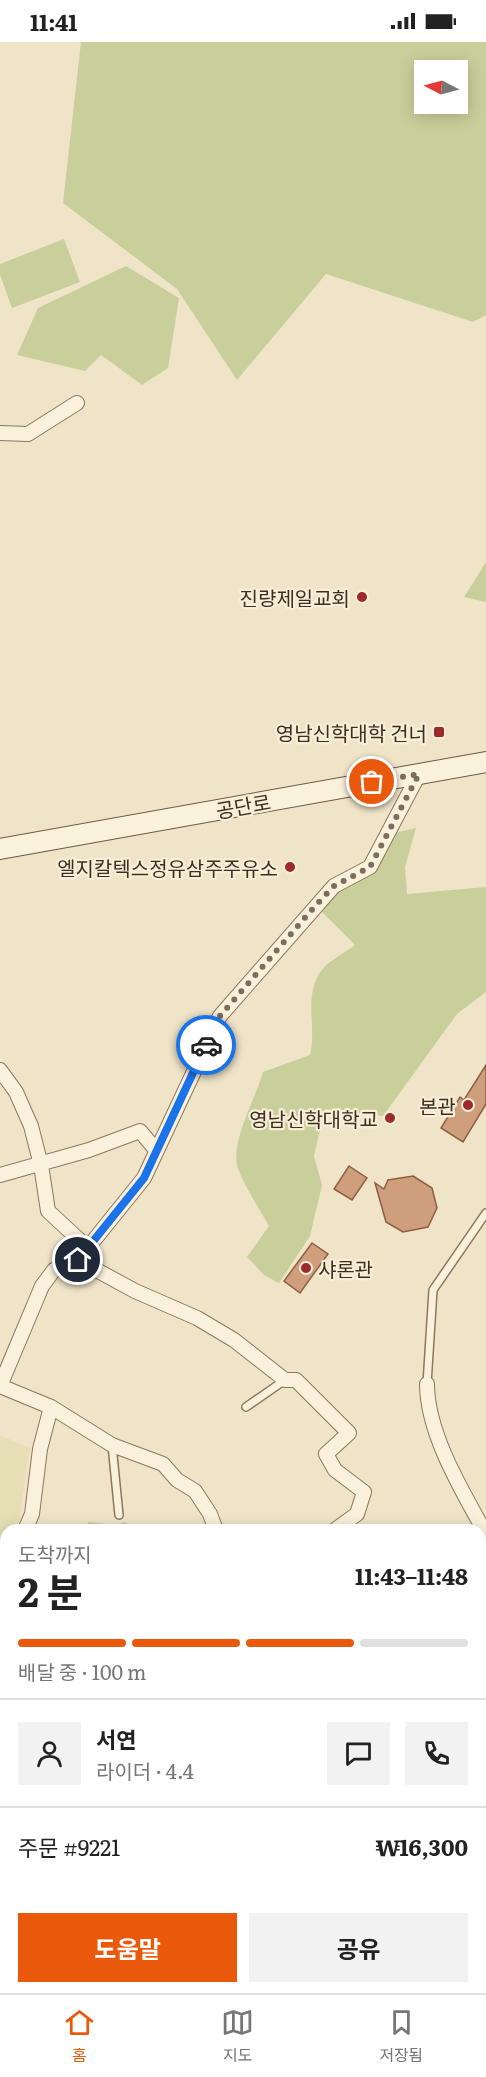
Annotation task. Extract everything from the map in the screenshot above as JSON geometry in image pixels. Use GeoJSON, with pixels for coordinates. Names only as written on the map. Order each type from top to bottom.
{"type":"FeatureCollection","features":[{"type":"Feature","properties":{"kind":"street"},"geometry":{"type":"LineString","coordinates":[[0,433],[28,434],[77,403]]}},
{"type":"Feature","properties":{"kind":"street","name":"공단로"},"geometry":{"type":"LineString","coordinates":[[0,849],[486,762]]}},
{"type":"Feature","properties":{"kind":"street"},"geometry":{"type":"LineString","coordinates":[[214,1524],[195,1491],[177,1480],[163,1464],[112,1445],[51,1407],[0,1386],[42,1286],[54,1270],[78,1260],[144,1178],[220,1016],[334,886],[370,867],[419,774]]}},
{"type":"Feature","properties":{"kind":"street"},"geometry":{"type":"LineString","coordinates":[[0,1070],[16,1092],[31,1126],[41,1165],[48,1211],[88,1248]]}},
{"type":"Feature","properties":{"kind":"street"},"geometry":{"type":"LineString","coordinates":[[0,1175],[41,1165],[140,1131],[156,1150]]}},
{"type":"Feature","properties":{"kind":"street"},"geometry":{"type":"LineString","coordinates":[[78,1260],[135,1291],[198,1318],[234,1340],[285,1380],[296,1380],[349,1433],[326,1454],[336,1470],[364,1492],[357,1514],[343,1524]]}},
{"type":"Feature","properties":{"kind":"street"},"geometry":{"type":"LineString","coordinates":[[427,1383],[427,1400],[447,1458],[481,1524]]}},
{"type":"Feature","properties":{"kind":"street"},"geometry":{"type":"LineString","coordinates":[[28,1524],[32,1514],[40,1449],[51,1407]]}},
{"type":"Feature","properties":{"kind":"lane"},"geometry":{"type":"LineString","coordinates":[[427,1383],[433,1290],[486,1213]]}},
{"type":"Feature","properties":{"kind":"lane"},"geometry":{"type":"LineString","coordinates":[[246,1407],[285,1380]]}},
{"type":"Feature","properties":{"kind":"lane"},"geometry":{"type":"LineString","coordinates":[[112,1445],[119,1515]]}},
{"type":"Feature","properties":{"kind":"shaded area"},"geometry":{"type":"Polygon","coordinates":[[[0,1435],[30,1448],[19,1522],[18,1524],[0,1524],[0,1435]]]}},
{"type":"Feature","properties":{"kind":"green space"},"geometry":{"type":"Polygon","coordinates":[[[81,42],[486,42],[486,315],[473,322],[326,274],[237,380],[177,289],[63,203],[81,42]]]}},
{"type":"Feature","properties":{"kind":"green space"},"geometry":{"type":"Polygon","coordinates":[[[64,239],[80,282],[12,308],[0,275],[0,264],[64,239]]]}},
{"type":"Feature","properties":{"kind":"green space"},"geometry":{"type":"Polygon","coordinates":[[[126,266],[179,298],[168,368],[142,385],[101,355],[85,371],[17,355],[38,308],[126,266]]]}},
{"type":"Feature","properties":{"kind":"green space"},"geometry":{"type":"Polygon","coordinates":[[[486,562],[486,602],[464,597],[486,562]]]}},
{"type":"Feature","properties":{"kind":"green space"},"geometry":{"type":"Polygon","coordinates":[[[416,828],[405,867],[407,894],[486,887],[486,992],[457,1014],[383,1116],[325,1109],[314,1156],[322,1185],[310,1236],[279,1283],[264,1275],[247,1257],[269,1226],[238,1169],[236,1159],[240,1134],[263,1072],[310,1055],[312,1045],[311,1001],[316,981],[328,964],[355,945],[320,910],[394,833],[416,828]]]}},
{"type":"Feature","properties":{"kind":"building","name":"본관"},"geometry":{"type":"Polygon","coordinates":[[[486,1065],[486,1104],[463,1142],[441,1128],[460,1097],[464,1100],[486,1065]]]}},
{"type":"Feature","properties":{"kind":"building"},"geometry":{"type":"Polygon","coordinates":[[[349,1166],[367,1178],[352,1200],[334,1189],[349,1166]]]}},
{"type":"Feature","properties":{"kind":"building"},"geometry":{"type":"Polygon","coordinates":[[[413,1176],[432,1188],[437,1208],[428,1227],[403,1232],[386,1222],[375,1183],[384,1189],[388,1180],[413,1176]]]}},
{"type":"Feature","properties":{"kind":"building","name":"샤론관"},"geometry":{"type":"Polygon","coordinates":[[[312,1243],[328,1254],[300,1293],[284,1281],[312,1243]]]}},
{"type":"Feature","properties":{"kind":"way so far"},"geometry":{"type":"LineString","coordinates":[[206,1045],[220,1016],[316,905],[334,886],[370,867],[419,774],[372,782]]}},
{"type":"Feature","properties":{"kind":"place","name":"진량제일교회"},"geometry":{"type":"Point","coordinates":[362,597]}},
{"type":"Feature","properties":{"kind":"place","name":"영남신학대학 건너"},"geometry":{"type":"Point","coordinates":[439,732]}},
{"type":"Feature","properties":{"kind":"place","name":"엘지칼텍스정유삼주주유소"},"geometry":{"type":"Point","coordinates":[290,867]}},
{"type":"Feature","properties":{"kind":"place","name":"본관"},"geometry":{"type":"Point","coordinates":[468,1105]}},
{"type":"Feature","properties":{"kind":"place","name":"영남신학대학교"},"geometry":{"type":"Point","coordinates":[390,1118]}},
{"type":"Feature","properties":{"kind":"place","name":"샤론관"},"geometry":{"type":"Point","coordinates":[306,1268]}},
{"type":"Feature","properties":{"kind":"route"},"geometry":{"type":"LineString","coordinates":[[78,1260],[144,1178],[206,1045]]}}]}
